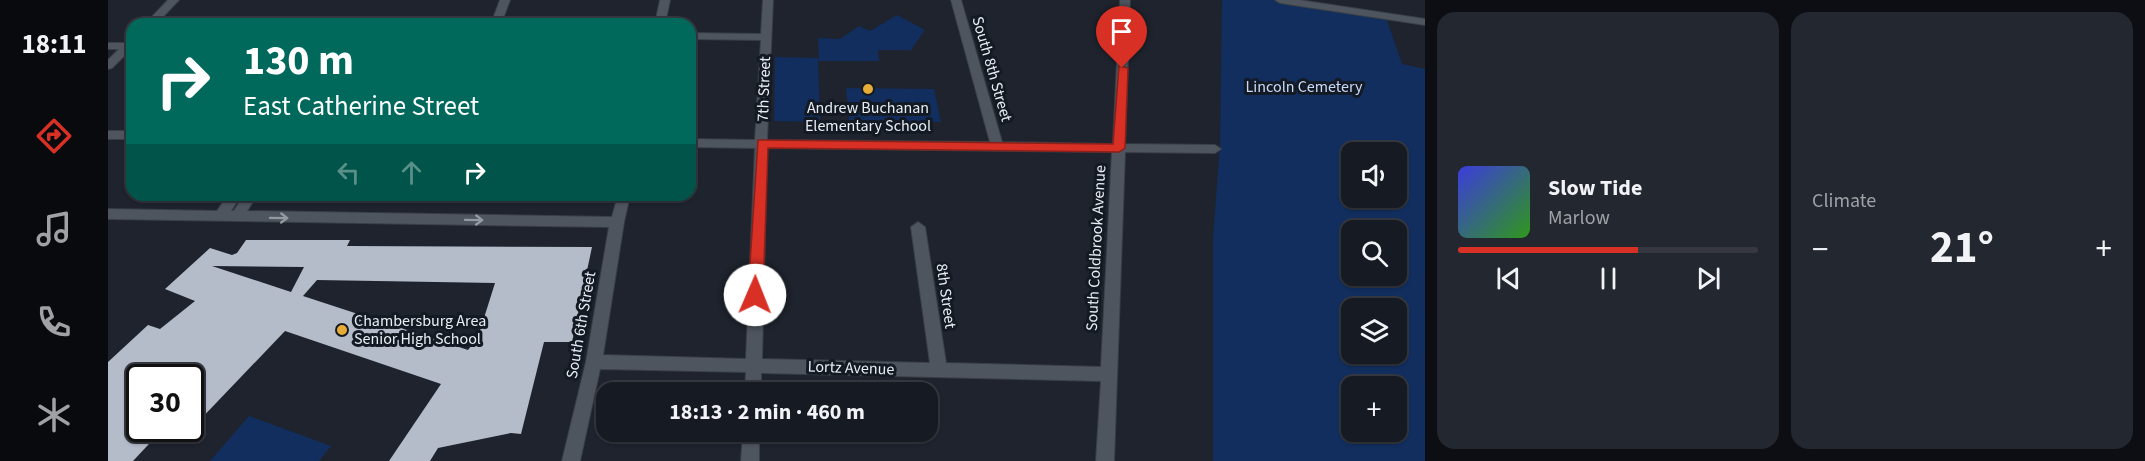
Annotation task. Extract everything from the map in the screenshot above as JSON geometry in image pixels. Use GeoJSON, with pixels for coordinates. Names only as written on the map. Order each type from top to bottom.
{"type":"FeatureCollection","features":[{"type":"Feature","properties":{"kind":"street"},"geometry":{"type":"LineString","coordinates":[[156,18],[174,0]]}},
{"type":"Feature","properties":{"kind":"street"},"geometry":{"type":"LineString","coordinates":[[498,18],[505,0]]}},
{"type":"Feature","properties":{"kind":"street"},"geometry":{"type":"LineString","coordinates":[[661,18],[665,0]]}},
{"type":"Feature","properties":{"kind":"street","name":"7th Street"},"geometry":{"type":"LineString","coordinates":[[753,382],[757,224],[768,0]]}},
{"type":"Feature","properties":{"kind":"street","name":"South 8th Street"},"geometry":{"type":"LineString","coordinates":[[956,0],[997,146]]}},
{"type":"Feature","properties":{"kind":"street","name":"South Coldbrook Avenue"},"geometry":{"type":"LineString","coordinates":[[1105,461],[1125,0]]}},
{"type":"Feature","properties":{"kind":"street"},"geometry":{"type":"LineString","coordinates":[[1280,0],[1425,22]]}},
{"type":"Feature","properties":{"kind":"street"},"geometry":{"type":"LineString","coordinates":[[696,36],[766,37]]}},
{"type":"Feature","properties":{"kind":"street"},"geometry":{"type":"LineString","coordinates":[[108,46],[126,44]]}},
{"type":"Feature","properties":{"kind":"street"},"geometry":{"type":"LineString","coordinates":[[108,66],[126,48]]}},
{"type":"Feature","properties":{"kind":"street"},"geometry":{"type":"LineString","coordinates":[[108,135],[126,135]]}},
{"type":"Feature","properties":{"kind":"street"},"geometry":{"type":"LineString","coordinates":[[696,142],[1215,149]]}},
{"type":"Feature","properties":{"kind":"street"},"geometry":{"type":"LineString","coordinates":[[220,217],[231,201]]}},
{"type":"Feature","properties":{"kind":"street"},"geometry":{"type":"LineString","coordinates":[[237,217],[247,201]]}},
{"type":"Feature","properties":{"kind":"street","name":"South 6th Street"},"geometry":{"type":"LineString","coordinates":[[572,461],[594,362],[622,201]]}},
{"type":"Feature","properties":{"kind":"street"},"geometry":{"type":"LineString","coordinates":[[108,214],[617,222]]}},
{"type":"Feature","properties":{"kind":"street","name":"8th Street"},"geometry":{"type":"LineString","coordinates":[[918,227],[939,371]]}},
{"type":"Feature","properties":{"kind":"street","name":"Lortz Avenue"},"geometry":{"type":"LineString","coordinates":[[594,362],[1108,374]]}},
{"type":"Feature","properties":{"kind":"street"},"geometry":{"type":"LineString","coordinates":[[750,461],[751,442]]}},
{"type":"Feature","properties":{"kind":"green space","name":"Lincoln Cemetery"},"geometry":{"type":"Polygon","coordinates":[[[1222,0],[1275,0],[1387,20],[1402,64],[1425,69],[1425,461],[1213,461],[1213,238],[1220,145],[1222,0]]]}},
{"type":"Feature","properties":{"kind":"green space"},"geometry":{"type":"Polygon","coordinates":[[[897,15],[925,30],[911,50],[878,50],[879,61],[819,61],[818,38],[840,39],[859,26],[870,31],[897,15]]]}},
{"type":"Feature","properties":{"kind":"green space"},"geometry":{"type":"Polygon","coordinates":[[[775,57],[818,58],[820,122],[774,121],[775,57]]]}},
{"type":"Feature","properties":{"kind":"green space"},"geometry":{"type":"Polygon","coordinates":[[[846,88],[934,89],[941,122],[849,120],[846,88]]]}},
{"type":"Feature","properties":{"kind":"green space"},"geometry":{"type":"Polygon","coordinates":[[[249,416],[331,446],[319,461],[210,461],[249,416]]]}},
{"type":"Feature","properties":{"kind":"building","name":"Chambersburg Area Senior High School"},"geometry":{"type":"Polygon","coordinates":[[[246,240],[350,240],[347,246],[592,247],[572,342],[544,342],[521,434],[511,433],[438,448],[430,461],[389,461],[441,384],[285,331],[204,416],[204,364],[126,364],[126,442],[151,442],[133,461],[108,461],[108,362],[148,325],[160,329],[195,301],[165,289],[210,248],[232,255],[237,253],[246,240]],[[212,266],[291,292],[304,267],[212,266]],[[317,280],[303,296],[468,350],[478,337],[495,283],[317,280]]]}},
{"type":"Feature","properties":{"kind":"place","name":"Andrew Buchanan Elementary School"},"geometry":{"type":"Point","coordinates":[868,89]}},
{"type":"Feature","properties":{"kind":"place","name":"Chambersburg Area Senior High School"},"geometry":{"type":"Point","coordinates":[342,330]}},
{"type":"Feature","properties":{"kind":"route"},"geometry":{"type":"LineString","coordinates":[[755,295],[762,143],[1119,148],[1122,68]]}}]}
